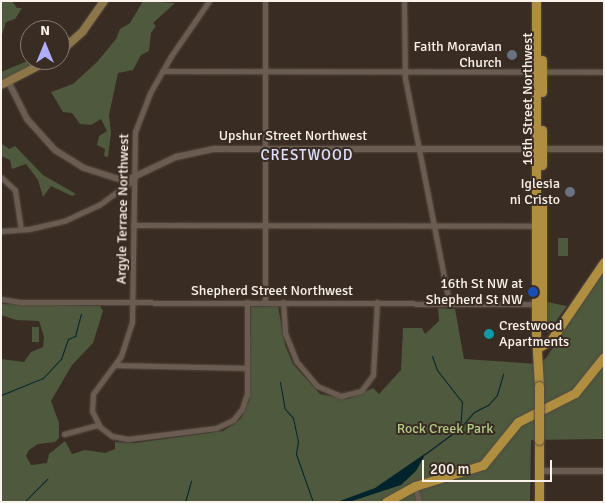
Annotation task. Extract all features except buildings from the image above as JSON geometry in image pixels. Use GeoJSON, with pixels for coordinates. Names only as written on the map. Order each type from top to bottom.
{"type":"FeatureCollection","features":[{"type":"Feature","properties":{"kind":"main road"},"geometry":{"type":"LineString","coordinates":[[70,43],[83,31],[104,1]]}},
{"type":"Feature","properties":{"kind":"main road","name":"16th Street Northwest"},"geometry":{"type":"LineString","coordinates":[[536,1],[539,72],[539,502]]}},
{"type":"Feature","properties":{"kind":"main road","name":"16th Street Northwest"},"geometry":{"type":"LineString","coordinates":[[539,72],[542,1]]}},
{"type":"Feature","properties":{"kind":"main road"},"geometry":{"type":"LineString","coordinates":[[5,84],[31,70]]}},
{"type":"Feature","properties":{"kind":"main road"},"geometry":{"type":"LineString","coordinates":[[539,347],[550,340],[603,265]]}},
{"type":"Feature","properties":{"kind":"main road"},"geometry":{"type":"LineString","coordinates":[[386,502],[415,486],[483,465],[494,455],[511,428],[575,393],[604,357]]}},
{"type":"Feature","properties":{"kind":"street","name":"Argyle Terrace Northwest"},"geometry":{"type":"LineString","coordinates":[[98,425],[92,411],[93,394],[115,365],[130,336],[133,302],[133,180],[136,126],[162,71],[209,1]]}},
{"type":"Feature","properties":{"kind":"street"},"geometry":{"type":"LineString","coordinates":[[265,1],[265,302]]}},
{"type":"Feature","properties":{"kind":"street"},"geometry":{"type":"LineString","coordinates":[[404,1],[405,72],[449,303]]}},
{"type":"Feature","properties":{"kind":"street"},"geometry":{"type":"LineString","coordinates":[[162,71],[604,72]]}},
{"type":"Feature","properties":{"kind":"street"},"geometry":{"type":"LineString","coordinates":[[5,84],[27,119],[55,150],[91,171],[133,180]]}},
{"type":"Feature","properties":{"kind":"street","name":"Upshur Street Northwest"},"geometry":{"type":"LineString","coordinates":[[1,231],[20,230],[78,216],[133,180],[165,162],[196,152],[265,148],[604,149]]}},
{"type":"Feature","properties":{"kind":"street"},"geometry":{"type":"LineString","coordinates":[[1,177],[10,183],[16,192],[20,230]]}},
{"type":"Feature","properties":{"kind":"street"},"geometry":{"type":"LineString","coordinates":[[133,225],[539,226]]}},
{"type":"Feature","properties":{"kind":"street","name":"Shepherd Street Northwest"},"geometry":{"type":"LineString","coordinates":[[1,299],[133,302],[539,304]]}},
{"type":"Feature","properties":{"kind":"street"},"geometry":{"type":"LineString","coordinates":[[64,434],[98,425],[112,436],[128,439],[220,428],[237,416],[246,397],[247,302]]}},
{"type":"Feature","properties":{"kind":"street"},"geometry":{"type":"LineString","coordinates":[[283,302],[285,333],[297,362],[317,386],[341,396],[361,391],[374,375],[377,302]]}},
{"type":"Feature","properties":{"kind":"street"},"geometry":{"type":"LineString","coordinates":[[115,365],[247,368]]}},
{"type":"Feature","properties":{"kind":"street"},"geometry":{"type":"LineString","coordinates":[[539,471],[604,471]]}},
{"type":"Feature","properties":{"kind":"street"},"geometry":{"type":"LineString","coordinates":[[415,486],[419,502]]}},
{"type":"Feature","properties":{"kind":"green space"},"geometry":{"type":"Polygon","coordinates":[[[1,1],[12,1],[17,8],[22,8],[15,19],[6,22],[1,38],[1,1]]]}},
{"type":"Feature","properties":{"kind":"green space"},"geometry":{"type":"Polygon","coordinates":[[[143,1],[175,3],[153,23],[156,26],[151,33],[149,51],[141,55],[133,70],[118,73],[109,115],[111,133],[108,157],[104,156],[105,149],[97,145],[99,136],[107,131],[101,119],[91,125],[80,124],[72,113],[63,112],[51,92],[73,84],[97,62],[116,39],[120,29],[130,23],[143,1]]]}},
{"type":"Feature","properties":{"kind":"green space"},"geometry":{"type":"Polygon","coordinates":[[[20,64],[20,70],[22,70],[1,80],[1,72],[20,64]]]}},
{"type":"Feature","properties":{"kind":"green space"},"geometry":{"type":"Polygon","coordinates":[[[1,143],[9,149],[15,146],[43,175],[76,194],[72,196],[51,186],[43,197],[38,180],[26,164],[12,169],[10,160],[1,156],[1,143]]]}},
{"type":"Feature","properties":{"kind":"green space"},"geometry":{"type":"Polygon","coordinates":[[[558,238],[568,238],[568,256],[558,256],[558,238]]]}},
{"type":"Feature","properties":{"kind":"green space","name":"Rock Creek Park"},"geometry":{"type":"Polygon","coordinates":[[[604,271],[604,439],[531,440],[530,502],[1,502],[1,359],[24,362],[31,352],[43,347],[44,337],[39,321],[16,320],[1,315],[1,304],[100,306],[103,311],[93,343],[72,365],[51,401],[59,423],[59,438],[55,442],[38,444],[29,450],[26,456],[31,465],[47,463],[49,454],[65,441],[72,454],[85,450],[105,453],[115,449],[115,442],[135,443],[223,431],[234,424],[241,418],[249,401],[251,307],[278,306],[285,345],[293,364],[320,394],[348,399],[373,388],[379,394],[401,370],[403,328],[422,328],[425,334],[439,321],[438,308],[455,309],[464,359],[539,364],[546,358],[604,271]]]}},
{"type":"Feature","properties":{"kind":"green space"},"geometry":{"type":"Polygon","coordinates":[[[547,302],[567,306],[548,332],[547,332],[547,302]]]}},
{"type":"Feature","properties":{"kind":"green space"},"geometry":{"type":"Polygon","coordinates":[[[32,327],[39,327],[39,342],[32,342],[32,327]]]}},
{"type":"Feature","properties":{"kind":"water"},"geometry":{"type":"Polygon","coordinates":[[[426,453],[416,471],[401,485],[349,502],[337,502],[375,488],[426,453]]]}},
{"type":"Feature","properties":{"kind":"waterway"},"geometry":{"type":"LineString","coordinates":[[1,395],[43,378],[61,359],[68,339],[75,336],[81,314]]}},
{"type":"Feature","properties":{"kind":"waterway"},"geometry":{"type":"LineString","coordinates":[[432,356],[437,370],[462,402],[460,428]]}},
{"type":"Feature","properties":{"kind":"waterway"},"geometry":{"type":"LineString","coordinates":[[425,454],[460,428],[474,412],[488,405],[497,395],[503,374]]}},
{"type":"Feature","properties":{"kind":"waterway"},"geometry":{"type":"LineString","coordinates":[[280,382],[285,409],[293,418],[298,441],[296,454],[313,502]]}},
{"type":"Feature","properties":{"kind":"waterway"},"geometry":{"type":"LineString","coordinates":[[24,502],[47,479]]}},
{"type":"Feature","properties":{"kind":"waterway"},"geometry":{"type":"LineString","coordinates":[[185,502],[191,481]]}},
{"type":"Feature","properties":{"kind":"place","name":"Faith Moravian Church"},"geometry":{"type":"Point","coordinates":[512,55]}},
{"type":"Feature","properties":{"kind":"place","name":"Iglesia ni Cristo"},"geometry":{"type":"Point","coordinates":[570,192]}},
{"type":"Feature","properties":{"kind":"place","name":"16th St NW at Shepherd St NW"},"geometry":{"type":"Point","coordinates":[533,292]}},
{"type":"Feature","properties":{"kind":"place","name":"Crestwood Apartments"},"geometry":{"type":"Point","coordinates":[489,334]}},
{"type":"Feature","properties":{"kind":"district","name":"CRESTWOOD"},"geometry":{"type":"Point","coordinates":[307,156]}}]}
